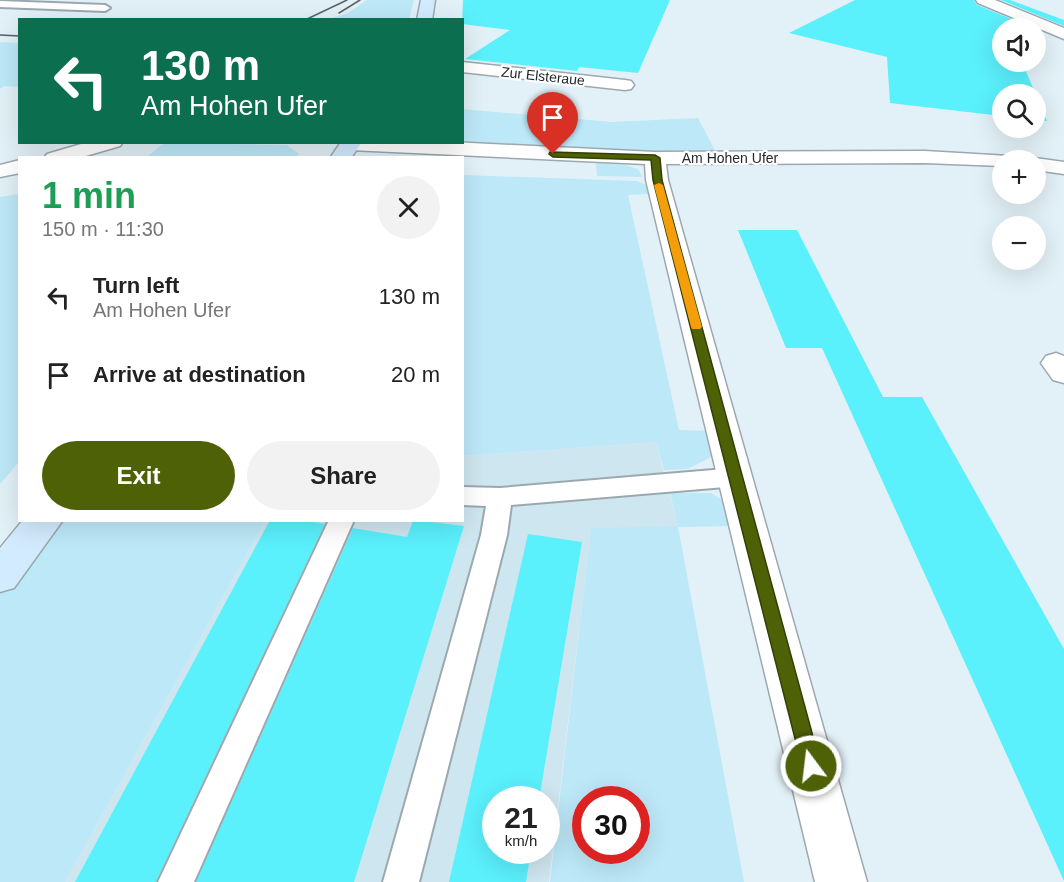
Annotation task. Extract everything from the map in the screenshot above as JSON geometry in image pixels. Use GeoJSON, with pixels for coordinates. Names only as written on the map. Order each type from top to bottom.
{"type":"FeatureCollection","features":[{"type":"Feature","properties":{"kind":"street"},"geometry":{"type":"LineString","coordinates":[[424,18],[428,0]]}},
{"type":"Feature","properties":{"kind":"street"},"geometry":{"type":"LineString","coordinates":[[982,0],[1064,34]]}},
{"type":"Feature","properties":{"kind":"street","name":"Zur Elsteraue"},"geometry":{"type":"LineString","coordinates":[[464,67],[625,85]]}},
{"type":"Feature","properties":{"kind":"street"},"geometry":{"type":"LineString","coordinates":[[61,156],[106,144]]}},
{"type":"Feature","properties":{"kind":"street","name":"Am Hohen Ufer"},"geometry":{"type":"LineString","coordinates":[[347,148],[655,158],[925,157],[992,160]]}},
{"type":"Feature","properties":{"kind":"street"},"geometry":{"type":"LineString","coordinates":[[655,158],[657,180],[841,882]]}},
{"type":"Feature","properties":{"kind":"street"},"geometry":{"type":"LineString","coordinates":[[0,171],[18,166]]}},
{"type":"Feature","properties":{"kind":"street"},"geometry":{"type":"LineString","coordinates":[[1046,166],[1064,168]]}},
{"type":"Feature","properties":{"kind":"street"},"geometry":{"type":"LineString","coordinates":[[0,576],[43,522]]}},
{"type":"Feature","properties":{"kind":"lane"},"geometry":{"type":"LineString","coordinates":[[0,4],[105,8]]}},
{"type":"Feature","properties":{"kind":"lane"},"geometry":{"type":"LineString","coordinates":[[464,496],[500,497],[736,477]]}},
{"type":"Feature","properties":{"kind":"lane"},"geometry":{"type":"LineString","coordinates":[[401,882],[494,536],[500,497]]}},
{"type":"Feature","properties":{"kind":"lane"},"geometry":{"type":"LineString","coordinates":[[176,882],[341,522]]}},
{"type":"Feature","properties":{"kind":"shaded area"},"geometry":{"type":"Polygon","coordinates":[[[367,0],[414,0],[409,18],[332,18],[348,13],[367,0]]]}},
{"type":"Feature","properties":{"kind":"shaded area"},"geometry":{"type":"Polygon","coordinates":[[[0,42],[18,43],[18,87],[4,86],[0,89],[0,42]]]}},
{"type":"Feature","properties":{"kind":"shaded area"},"geometry":{"type":"Polygon","coordinates":[[[464,109],[612,122],[698,118],[718,156],[416,144],[464,144],[464,109]]]}},
{"type":"Feature","properties":{"kind":"shaded area"},"geometry":{"type":"Polygon","coordinates":[[[163,144],[287,145],[299,154],[297,156],[148,156],[163,144]]]}},
{"type":"Feature","properties":{"kind":"shaded area"},"geometry":{"type":"Polygon","coordinates":[[[596,163],[625,165],[638,169],[642,177],[597,176],[596,163]]]}},
{"type":"Feature","properties":{"kind":"shaded area"},"geometry":{"type":"Polygon","coordinates":[[[464,175],[637,181],[646,185],[650,194],[628,195],[679,430],[711,431],[715,455],[688,469],[664,470],[656,442],[464,456],[464,175]]]}},
{"type":"Feature","properties":{"kind":"shaded area"},"geometry":{"type":"Polygon","coordinates":[[[18,194],[18,463],[0,484],[0,197],[18,194]]]}},
{"type":"Feature","properties":{"kind":"shaded area"},"geometry":{"type":"Polygon","coordinates":[[[656,442],[678,526],[591,529],[560,790],[560,786],[482,786],[482,864],[551,864],[549,882],[65,882],[264,522],[464,522],[464,456],[656,442]]]}},
{"type":"Feature","properties":{"kind":"shaded area"},"geometry":{"type":"Polygon","coordinates":[[[670,493],[711,493],[726,502],[735,526],[678,527],[744,882],[550,882],[552,864],[560,864],[560,796],[591,528],[678,526],[670,493]]]}},
{"type":"Feature","properties":{"kind":"shaded area"},"geometry":{"type":"Polygon","coordinates":[[[44,522],[264,522],[65,882],[0,882],[0,576],[44,522]]]}},
{"type":"Feature","properties":{"kind":"building"},"geometry":{"type":"Polygon","coordinates":[[[463,0],[670,0],[638,73],[579,67],[577,71],[465,59],[510,30],[464,24],[463,0]]]}},
{"type":"Feature","properties":{"kind":"building"},"geometry":{"type":"Polygon","coordinates":[[[855,0],[974,0],[977,5],[1009,18],[992,18],[992,72],[1026,72],[1031,84],[992,84],[992,115],[890,103],[887,57],[789,33],[855,0]]]}},
{"type":"Feature","properties":{"kind":"building"},"geometry":{"type":"Polygon","coordinates":[[[1001,0],[1010,0],[1064,20],[1064,26],[1001,0]]]}},
{"type":"Feature","properties":{"kind":"building"},"geometry":{"type":"Polygon","coordinates":[[[738,230],[797,230],[883,397],[922,397],[1064,649],[1064,881],[822,348],[786,348],[738,230]]]}},
{"type":"Feature","properties":{"kind":"building"},"geometry":{"type":"Polygon","coordinates":[[[269,522],[325,524],[156,882],[75,882],[269,522]]]}},
{"type":"Feature","properties":{"kind":"building"},"geometry":{"type":"Polygon","coordinates":[[[412,522],[464,526],[354,882],[196,882],[353,528],[407,537],[412,522]]]}},
{"type":"Feature","properties":{"kind":"building"},"geometry":{"type":"Polygon","coordinates":[[[528,534],[582,542],[541,786],[482,786],[482,864],[529,864],[526,882],[449,882],[528,534]]]}},
{"type":"Feature","properties":{"kind":"tram line"},"geometry":{"type":"LineString","coordinates":[[309,18],[347,0]]}},
{"type":"Feature","properties":{"kind":"tram line"},"geometry":{"type":"LineString","coordinates":[[339,13],[360,0]]}},
{"type":"Feature","properties":{"kind":"tram line"},"geometry":{"type":"LineString","coordinates":[[0,35],[18,36]]}},
{"type":"Feature","properties":{"kind":"slow traffic"},"geometry":{"type":"LineString","coordinates":[[659,185],[696,327]]}},
{"type":"Feature","properties":{"kind":"route"},"geometry":{"type":"LineString","coordinates":[[553,154],[655,158],[657,180],[811,766]]}}]}
